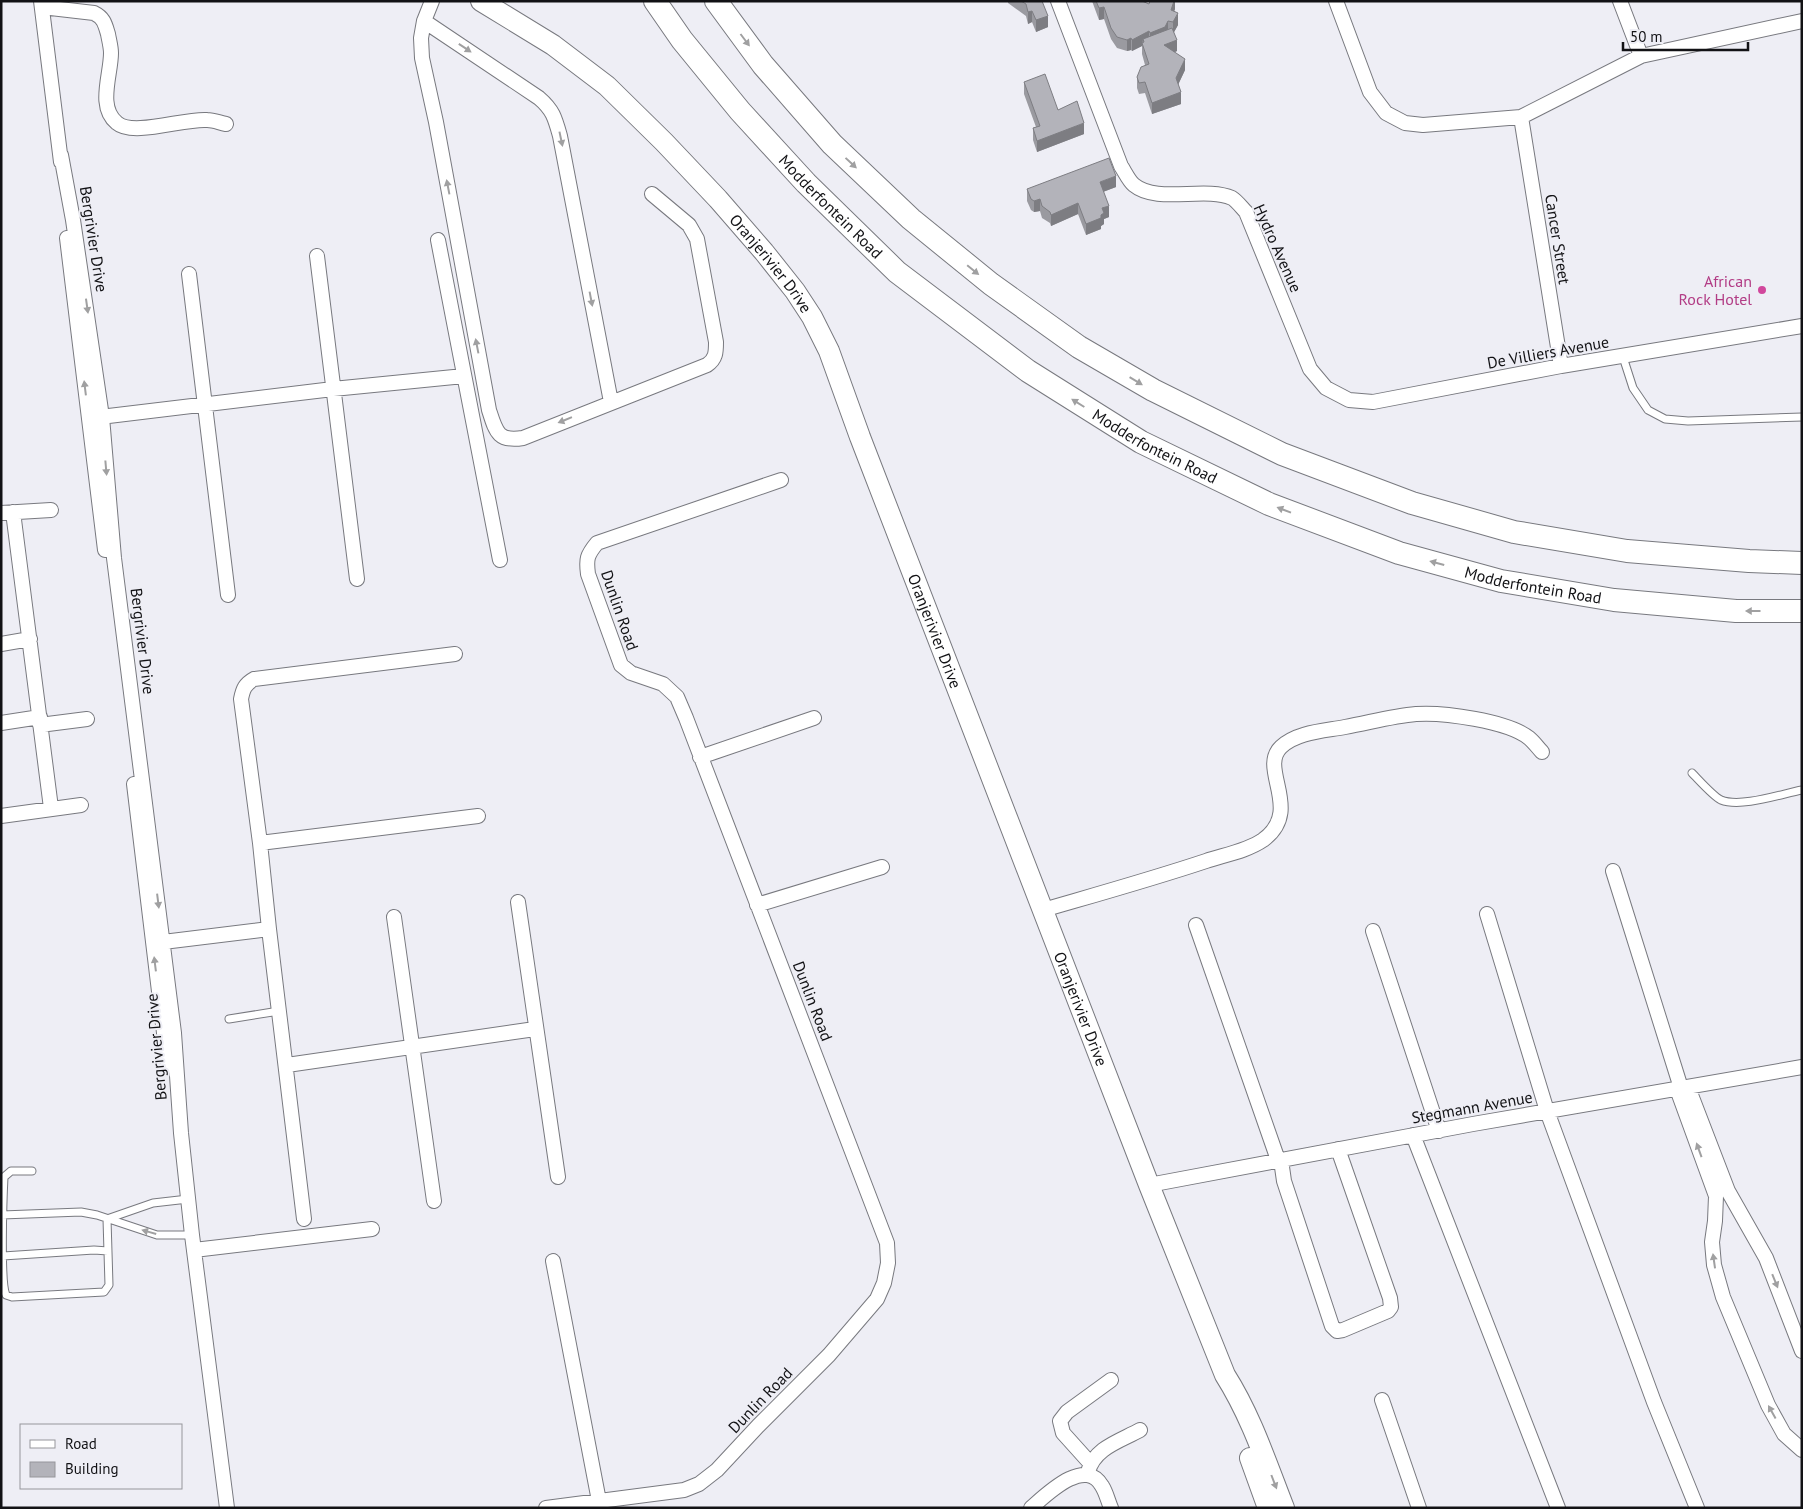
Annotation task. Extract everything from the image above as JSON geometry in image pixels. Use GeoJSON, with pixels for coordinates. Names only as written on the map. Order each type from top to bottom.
{"type":"FeatureCollection","features":[{"type":"Feature","properties":{"kind":"main road","name":"Modderfontein Road"},"geometry":{"type":"LineString","coordinates":[[655,1],[682,40],[740,111],[806,183],[897,272],[1028,371],[1141,442],[1269,504],[1399,553],[1501,581],[1614,600],[1736,611],[1802,611]]}},
{"type":"Feature","properties":{"kind":"main road"},"geometry":{"type":"LineString","coordinates":[[716,1],[763,65],[832,144],[911,219],[1007,296],[1079,347],[1153,390],[1282,454],[1412,503],[1514,532],[1627,551],[1749,561],[1802,563]]}},
{"type":"Feature","properties":{"kind":"street"},"geometry":{"type":"LineString","coordinates":[[432,1],[424,20],[421,38],[422,58],[436,122],[489,410],[495,428],[502,437],[512,440],[523,438],[713,361],[716,353],[716,342],[698,239],[689,224],[652,194]]}},
{"type":"Feature","properties":{"kind":"street","name":"Oranjerivier Drive"},"geometry":{"type":"LineString","coordinates":[[481,1],[553,45],[607,86],[664,142],[718,200],[764,252],[795,291],[812,317],[829,351],[1043,910],[1225,1374],[1230,1398],[1268,1508]]}},
{"type":"Feature","properties":{"kind":"street","name":"Hydro Avenue"},"geometry":{"type":"LineString","coordinates":[[1058,1],[1121,166],[1134,186],[1168,195],[1197,193],[1219,195],[1234,199],[1246,212],[1310,369]]}},
{"type":"Feature","properties":{"kind":"street"},"geometry":{"type":"LineString","coordinates":[[1336,1],[1370,92],[1386,113],[1405,123],[1424,125],[1522,118],[1641,56],[1802,21]]}},
{"type":"Feature","properties":{"kind":"street"},"geometry":{"type":"LineString","coordinates":[[1620,1],[1641,56]]}},
{"type":"Feature","properties":{"kind":"street"},"geometry":{"type":"LineString","coordinates":[[42,4],[94,13],[101,16],[106,25],[111,52],[107,106],[110,116],[118,125],[132,129],[207,120],[226,124]]}},
{"type":"Feature","properties":{"kind":"street","name":"Bergrivier Drive"},"geometry":{"type":"LineString","coordinates":[[42,4],[61,155],[65,222],[95,417],[158,943],[174,1033],[188,1199],[227,1508]]}},
{"type":"Feature","properties":{"kind":"street"},"geometry":{"type":"LineString","coordinates":[[424,20],[550,107],[560,136],[611,402]]}},
{"type":"Feature","properties":{"kind":"street","name":"Cancer Street"},"geometry":{"type":"LineString","coordinates":[[1522,118],[1561,366]]}},
{"type":"Feature","properties":{"kind":"street"},"geometry":{"type":"LineString","coordinates":[[438,240],[500,560]]}},
{"type":"Feature","properties":{"kind":"street"},"geometry":{"type":"LineString","coordinates":[[317,256],[357,580]]}},
{"type":"Feature","properties":{"kind":"street"},"geometry":{"type":"LineString","coordinates":[[189,274],[228,595]]}},
{"type":"Feature","properties":{"kind":"street","name":"De Villiers Avenue"},"geometry":{"type":"LineString","coordinates":[[1310,369],[1326,388],[1349,400],[1373,402],[1561,366],[1802,326]]}},
{"type":"Feature","properties":{"kind":"street"},"geometry":{"type":"LineString","coordinates":[[95,417],[333,389],[464,376]]}},
{"type":"Feature","properties":{"kind":"street","name":"Dunlin Road"},"geometry":{"type":"LineString","coordinates":[[546,1508],[684,1490],[700,1484],[829,1355],[877,1300],[884,1283],[888,1263],[887,1243],[686,718],[676,697],[663,684],[631,673],[621,665],[588,574],[587,562],[589,552],[597,543],[780,480]]}},
{"type":"Feature","properties":{"kind":"street"},"geometry":{"type":"LineString","coordinates":[[51,510],[7,512],[30,639],[51,808]]}},
{"type":"Feature","properties":{"kind":"street"},"geometry":{"type":"LineString","coordinates":[[1,644],[30,639]]}},
{"type":"Feature","properties":{"kind":"street"},"geometry":{"type":"LineString","coordinates":[[304,1219],[287,1065],[241,700],[243,689],[254,679],[455,654]]}},
{"type":"Feature","properties":{"kind":"street"},"geometry":{"type":"LineString","coordinates":[[1043,910],[1191,866],[1262,841],[1274,830],[1281,814],[1281,796],[1274,763],[1279,748],[1293,738],[1415,714],[1444,714],[1484,721],[1514,731],[1528,738],[1542,752]]}},
{"type":"Feature","properties":{"kind":"street"},"geometry":{"type":"LineString","coordinates":[[700,757],[814,718]]}},
{"type":"Feature","properties":{"kind":"street"},"geometry":{"type":"LineString","coordinates":[[1,723],[87,719]]}},
{"type":"Feature","properties":{"kind":"street"},"geometry":{"type":"LineString","coordinates":[[1,816],[81,805]]}},
{"type":"Feature","properties":{"kind":"street"},"geometry":{"type":"LineString","coordinates":[[260,843],[478,816]]}},
{"type":"Feature","properties":{"kind":"street"},"geometry":{"type":"LineString","coordinates":[[757,905],[882,867]]}},
{"type":"Feature","properties":{"kind":"street"},"geometry":{"type":"LineString","coordinates":[[1613,871],[1716,1196],[1712,1242],[1714,1265],[1724,1297],[1768,1406],[1784,1434],[1802,1450]]}},
{"type":"Feature","properties":{"kind":"street"},"geometry":{"type":"LineString","coordinates":[[518,902],[558,1177]]}},
{"type":"Feature","properties":{"kind":"street"},"geometry":{"type":"LineString","coordinates":[[1487,914],[1546,1111],[1650,1394],[1696,1508]]}},
{"type":"Feature","properties":{"kind":"street"},"geometry":{"type":"LineString","coordinates":[[394,917],[434,1201]]}},
{"type":"Feature","properties":{"kind":"street"},"geometry":{"type":"LineString","coordinates":[[1196,925],[1279,1160],[1284,1181],[1332,1326],[1337,1330],[1343,1330],[1388,1311],[1391,1306],[1390,1298],[1338,1149]]}},
{"type":"Feature","properties":{"kind":"street"},"geometry":{"type":"LineString","coordinates":[[158,943],[270,929]]}},
{"type":"Feature","properties":{"kind":"street"},"geometry":{"type":"LineString","coordinates":[[1373,931],[1439,1131]]}},
{"type":"Feature","properties":{"kind":"street"},"geometry":{"type":"LineString","coordinates":[[287,1065],[535,1029]]}},
{"type":"Feature","properties":{"kind":"street","name":"Stegmann Avenue"},"geometry":{"type":"LineString","coordinates":[[1150,1184],[1546,1111],[1802,1067]]}},
{"type":"Feature","properties":{"kind":"street"},"geometry":{"type":"LineString","coordinates":[[1682,1088],[1728,1191],[1766,1258],[1802,1351]]}},
{"type":"Feature","properties":{"kind":"street"},"geometry":{"type":"LineString","coordinates":[[1413,1136],[1558,1508]]}},
{"type":"Feature","properties":{"kind":"street"},"geometry":{"type":"LineString","coordinates":[[194,1250],[372,1229]]}},
{"type":"Feature","properties":{"kind":"street"},"geometry":{"type":"LineString","coordinates":[[553,1261],[599,1501]]}},
{"type":"Feature","properties":{"kind":"street","name":"Oranjerivier Drive"},"geometry":{"type":"LineString","coordinates":[[1225,1374],[1240,1398],[1249,1418],[1284,1508]]}},
{"type":"Feature","properties":{"kind":"street"},"geometry":{"type":"LineString","coordinates":[[1111,1380],[1067,1412],[1060,1421],[1063,1433],[1102,1485],[1111,1508]]}},
{"type":"Feature","properties":{"kind":"street"},"geometry":{"type":"LineString","coordinates":[[1382,1400],[1419,1508]]}},
{"type":"Feature","properties":{"kind":"street"},"geometry":{"type":"LineString","coordinates":[[1031,1508],[1065,1481],[1089,1469],[1100,1451],[1140,1430]]}},
{"type":"Feature","properties":{"kind":"lane"},"geometry":{"type":"LineString","coordinates":[[1623,357],[1633,388],[1638,396],[1648,410],[1665,419],[1688,421],[1802,417]]}},
{"type":"Feature","properties":{"kind":"lane"},"geometry":{"type":"LineString","coordinates":[[1692,774],[1720,800],[1750,801],[1802,790]]}},
{"type":"Feature","properties":{"kind":"lane"},"geometry":{"type":"LineString","coordinates":[[229,1019],[280,1010]]}},
{"type":"Feature","properties":{"kind":"lane"},"geometry":{"type":"LineString","coordinates":[[32,1171],[11,1171],[4,1177],[2,1215],[4,1292],[6,1295],[12,1297],[104,1292],[109,1284],[107,1219]]}},
{"type":"Feature","properties":{"kind":"lane"},"geometry":{"type":"LineString","coordinates":[[107,1219],[153,1203],[188,1199]]}},
{"type":"Feature","properties":{"kind":"lane"},"geometry":{"type":"LineString","coordinates":[[2,1215],[81,1212],[157,1235],[192,1234]]}},
{"type":"Feature","properties":{"kind":"lane"},"geometry":{"type":"LineString","coordinates":[[3,1256],[94,1250],[108,1251]]}},
{"type":"Feature","properties":{"kind":"building"},"geometry":{"type":"Polygon","coordinates":[[[1021,1],[1042,1],[1048,16],[1036,20],[1032,11],[1028,12],[1026,4],[1021,1]]]}},
{"type":"Feature","properties":{"kind":"building"},"geometry":{"type":"Polygon","coordinates":[[[1096,1],[1142,1],[1149,4],[1150,1],[1174,1],[1171,10],[1178,13],[1173,22],[1168,21],[1165,27],[1150,33],[1149,31],[1132,40],[1131,38],[1127,40],[1117,37],[1111,28],[1104,7],[1099,8],[1096,1]]]}},
{"type":"Feature","properties":{"kind":"building"},"geometry":{"type":"Polygon","coordinates":[[[1172,28],[1177,40],[1164,45],[1185,59],[1176,78],[1181,92],[1152,103],[1145,82],[1139,83],[1137,77],[1141,67],[1149,64],[1142,43],[1144,42],[1143,39],[1172,28]]]}},
{"type":"Feature","properties":{"kind":"building"},"geometry":{"type":"Polygon","coordinates":[[[1045,74],[1058,110],[1077,101],[1084,123],[1037,141],[1033,128],[1040,126],[1024,82],[1045,74]]]}},
{"type":"Feature","properties":{"kind":"building"},"geometry":{"type":"Polygon","coordinates":[[[1109,158],[1116,176],[1100,182],[1109,206],[1102,208],[1104,213],[1101,215],[1101,218],[1086,224],[1078,203],[1051,215],[1042,206],[1040,199],[1034,201],[1031,199],[1027,189],[1109,158]]]}},
{"type":"Feature","properties":{"kind":"place","name":"African Rock Hotel"},"geometry":{"type":"Point","coordinates":[1762,290]}}]}
